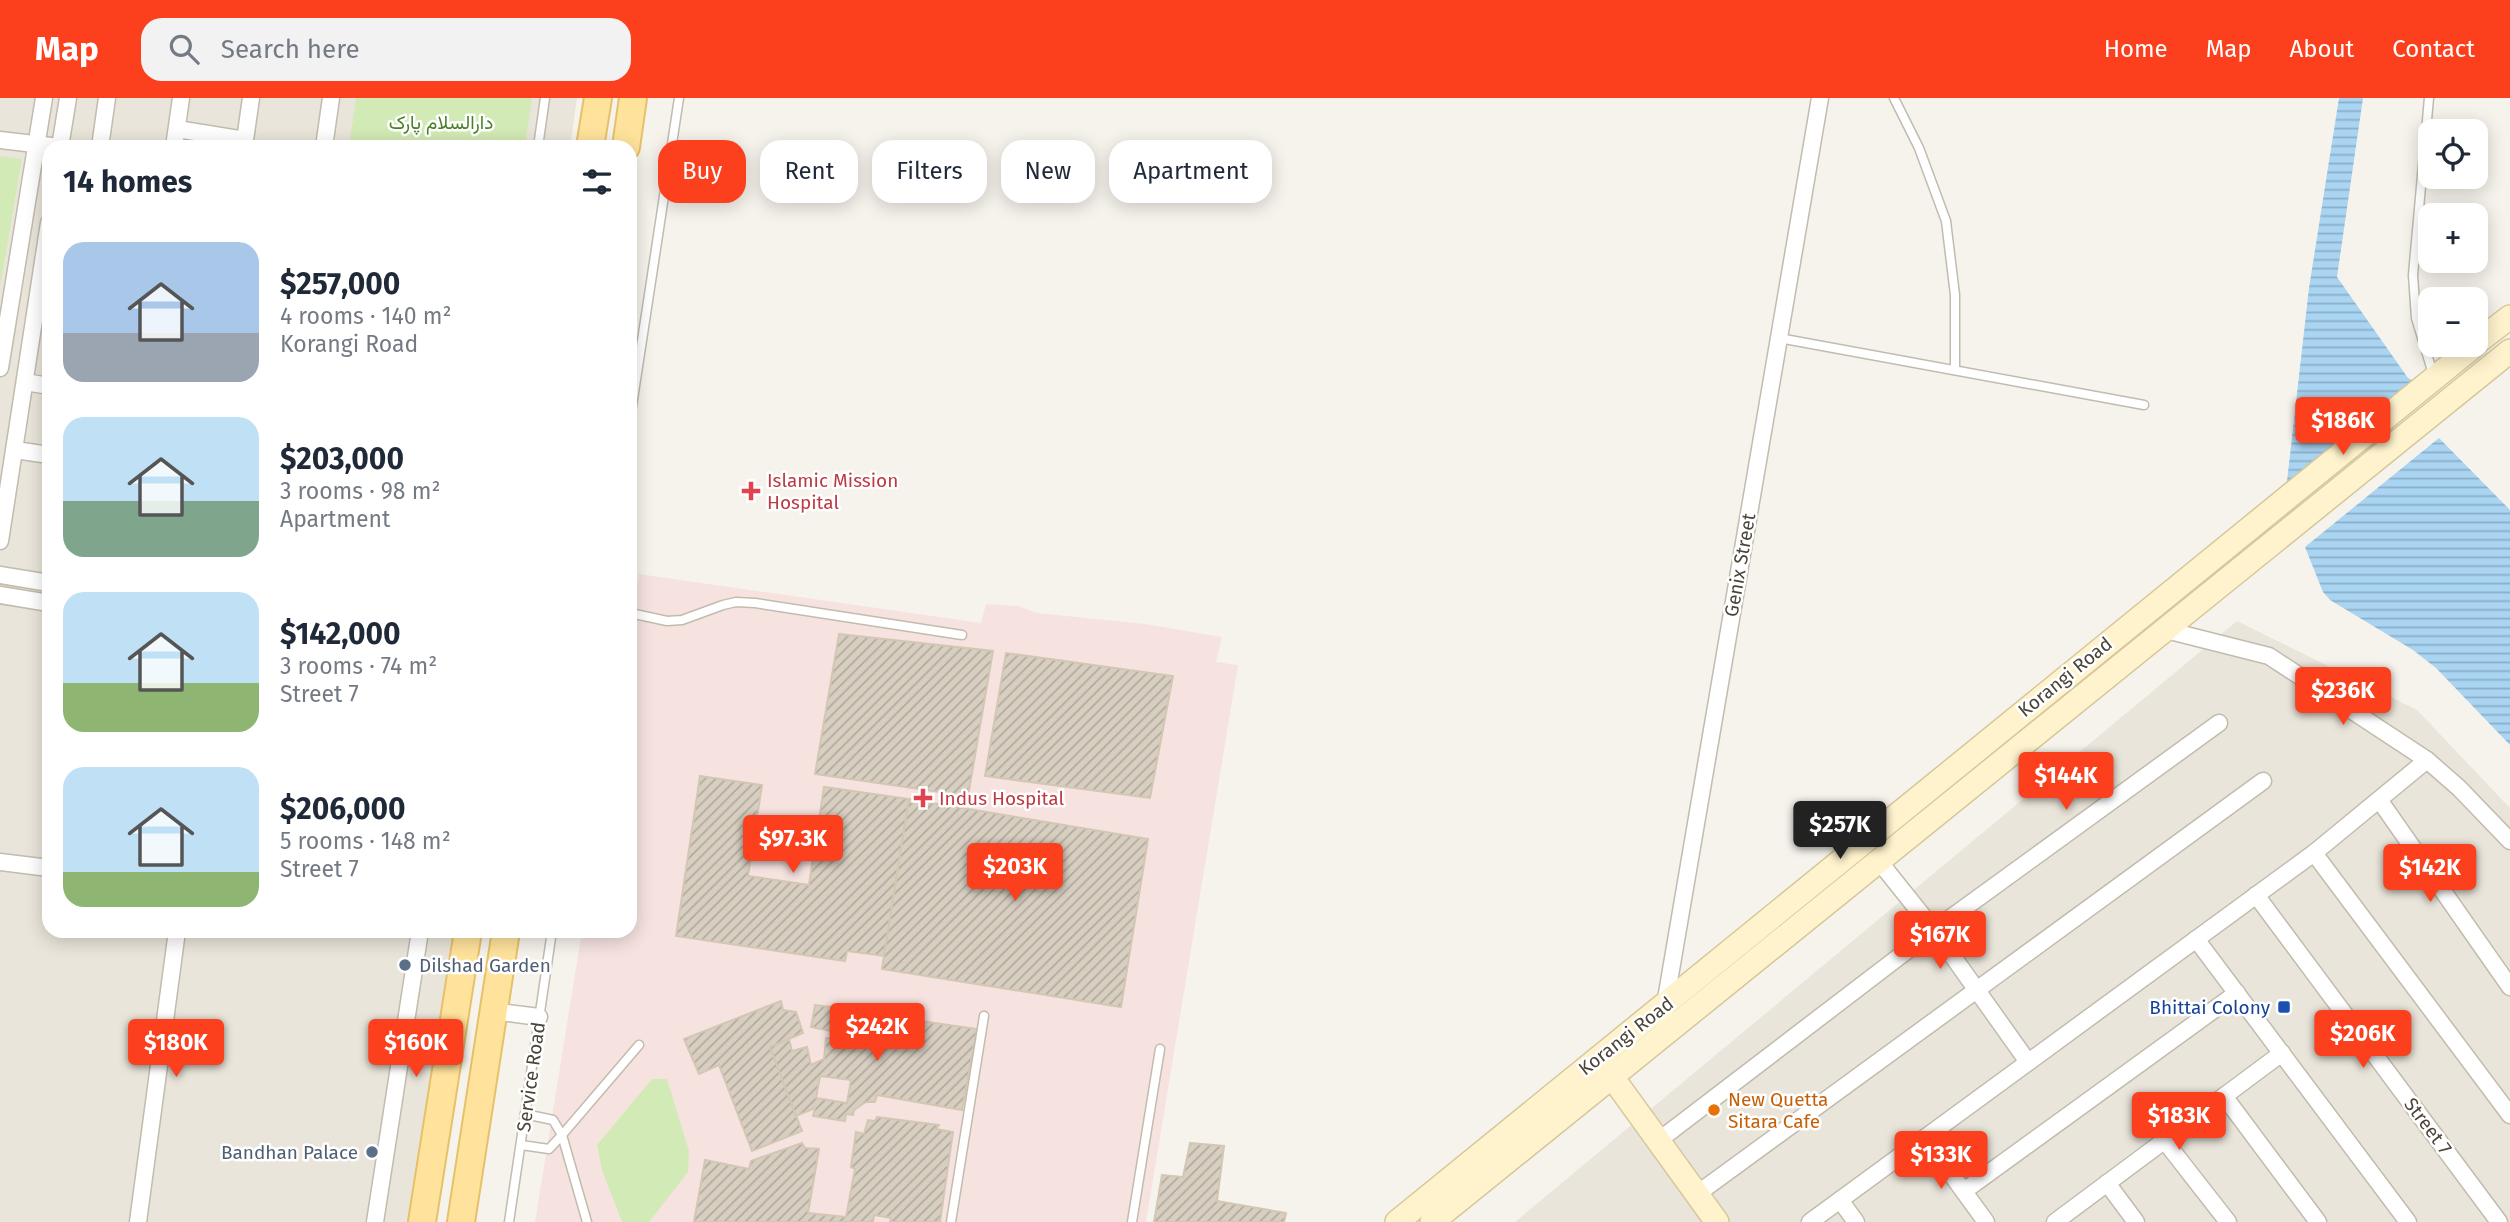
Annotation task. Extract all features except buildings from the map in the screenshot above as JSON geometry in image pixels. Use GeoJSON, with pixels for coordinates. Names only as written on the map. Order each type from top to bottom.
{"type":"FeatureCollection","features":[{"type":"Feature","properties":{"kind":"main road"},"geometry":{"type":"LineString","coordinates":[[591,140],[598,98]]}},
{"type":"Feature","properties":{"kind":"main road"},"geometry":{"type":"LineString","coordinates":[[627,140],[633,98]]}},
{"type":"Feature","properties":{"kind":"main road","name":"Korangi Road"},"geometry":{"type":"LineString","coordinates":[[2488,334],[2510,317]]}},
{"type":"Feature","properties":{"kind":"main road","name":"Korangi Road"},"geometry":{"type":"LineString","coordinates":[[1397,1222],[1604,1067],[1663,1033],[2510,351]]}},
{"type":"Feature","properties":{"kind":"main road","name":"Korangi Road"},"geometry":{"type":"LineString","coordinates":[[1432,1222],[1604,1067],[1665,1005],[2459,357]]}},
{"type":"Feature","properties":{"kind":"main road"},"geometry":{"type":"LineString","coordinates":[[2118,633],[2134,656]]}},
{"type":"Feature","properties":{"kind":"main road"},"geometry":{"type":"LineString","coordinates":[[422,1222],[467,938]]}},
{"type":"Feature","properties":{"kind":"main road"},"geometry":{"type":"LineString","coordinates":[[461,1222],[505,938]]}},
{"type":"Feature","properties":{"kind":"main road"},"geometry":{"type":"LineString","coordinates":[[1604,1067],[1717,1222]]}},
{"type":"Feature","properties":{"kind":"street"},"geometry":{"type":"LineString","coordinates":[[0,368],[44,98]]}},
{"type":"Feature","properties":{"kind":"street"},"geometry":{"type":"LineString","coordinates":[[61,140],[68,98]]}},
{"type":"Feature","properties":{"kind":"street"},"geometry":{"type":"LineString","coordinates":[[101,140],[107,98]]}},
{"type":"Feature","properties":{"kind":"street"},"geometry":{"type":"LineString","coordinates":[[175,140],[181,98]]}},
{"type":"Feature","properties":{"kind":"street"},"geometry":{"type":"LineString","coordinates":[[245,140],[251,98]]}},
{"type":"Feature","properties":{"kind":"street"},"geometry":{"type":"LineString","coordinates":[[325,140],[331,98]]}},
{"type":"Feature","properties":{"kind":"street","name":"Genix Street"},"geometry":{"type":"LineString","coordinates":[[1663,1033],[1665,1005],[1820,98]]}},
{"type":"Feature","properties":{"kind":"street"},"geometry":{"type":"LineString","coordinates":[[177,129],[226,140]]}},
{"type":"Feature","properties":{"kind":"street"},"geometry":{"type":"LineString","coordinates":[[0,140],[42,145]]}},
{"type":"Feature","properties":{"kind":"street"},"geometry":{"type":"LineString","coordinates":[[0,541],[42,269]]}},
{"type":"Feature","properties":{"kind":"street"},"geometry":{"type":"LineString","coordinates":[[25,382],[42,385]]}},
{"type":"Feature","properties":{"kind":"street"},"geometry":{"type":"LineString","coordinates":[[15,450],[42,454]]}},
{"type":"Feature","properties":{"kind":"street"},"geometry":{"type":"LineString","coordinates":[[0,575],[42,582]]}},
{"type":"Feature","properties":{"kind":"street"},"geometry":{"type":"LineString","coordinates":[[0,596],[42,602]]}},
{"type":"Feature","properties":{"kind":"street"},"geometry":{"type":"LineString","coordinates":[[2166,630],[2269,656],[2427,760],[2459,788],[2510,841]]}},
{"type":"Feature","properties":{"kind":"street"},"geometry":{"type":"LineString","coordinates":[[1658,1141],[1934,930],[2219,723]]}},
{"type":"Feature","properties":{"kind":"street"},"geometry":{"type":"LineString","coordinates":[[1810,1222],[2314,853],[2427,760]]}},
{"type":"Feature","properties":{"kind":"street"},"geometry":{"type":"LineString","coordinates":[[1697,1194],[2263,781]]}},
{"type":"Feature","properties":{"kind":"street"},"geometry":{"type":"LineString","coordinates":[[2380,801],[2510,987]]}},
{"type":"Feature","properties":{"kind":"street"},"geometry":{"type":"LineString","coordinates":[[2314,853],[2510,1115]]}},
{"type":"Feature","properties":{"kind":"street"},"geometry":{"type":"LineString","coordinates":[[1878,860],[1934,930],[2028,1062]]}},
{"type":"Feature","properties":{"kind":"street"},"geometry":{"type":"LineString","coordinates":[[0,862],[42,867]]}},
{"type":"Feature","properties":{"kind":"street","name":"Street 7"},"geometry":{"type":"LineString","coordinates":[[2256,895],[2499,1222]]}},
{"type":"Feature","properties":{"kind":"street"},"geometry":{"type":"LineString","coordinates":[[138,1222],[176,938]]}},
{"type":"Feature","properties":{"kind":"street"},"geometry":{"type":"LineString","coordinates":[[375,1222],[419,938]]}},
{"type":"Feature","properties":{"kind":"street"},"geometry":{"type":"LineString","coordinates":[[2196,939],[2408,1222]]}},
{"type":"Feature","properties":{"kind":"street"},"geometry":{"type":"LineString","coordinates":[[1964,1191],[2237,993]]}},
{"type":"Feature","properties":{"kind":"street"},"geometry":{"type":"LineString","coordinates":[[493,1011],[540,1017]]}},
{"type":"Feature","properties":{"kind":"street"},"geometry":{"type":"LineString","coordinates":[[2055,1222],[2282,1053]]}},
{"type":"Feature","properties":{"kind":"street"},"geometry":{"type":"LineString","coordinates":[[2224,1096],[2318,1222]]}},
{"type":"Feature","properties":{"kind":"street"},"geometry":{"type":"LineString","coordinates":[[1925,1138],[1986,1222]]}},
{"type":"Feature","properties":{"kind":"street"},"geometry":{"type":"LineString","coordinates":[[2164,1140],[2228,1222]]}},
{"type":"Feature","properties":{"kind":"street"},"geometry":{"type":"LineString","coordinates":[[2107,1183],[2136,1222]]}},
{"type":"Feature","properties":{"kind":"street"},"geometry":{"type":"LineString","coordinates":[[1840,1200],[1856,1222]]}},
{"type":"Feature","properties":{"kind":"lane"},"geometry":{"type":"LineString","coordinates":[[539,140],[545,98]]}},
{"type":"Feature","properties":{"kind":"lane"},"geometry":{"type":"LineString","coordinates":[[637,373],[679,98]]}},
{"type":"Feature","properties":{"kind":"lane"},"geometry":{"type":"LineString","coordinates":[[1894,98],[1919,148],[1946,220],[1955,295],[1955,370]]}},
{"type":"Feature","properties":{"kind":"lane"},"geometry":{"type":"LineString","coordinates":[[2426,383],[2416,318],[2413,275],[2429,98]]}},
{"type":"Feature","properties":{"kind":"lane"},"geometry":{"type":"LineString","coordinates":[[1779,338],[2144,405]]}},
{"type":"Feature","properties":{"kind":"lane"},"geometry":{"type":"LineString","coordinates":[[637,615],[667,621],[682,620],[723,605],[736,602],[755,603],[962,635]]}},
{"type":"Feature","properties":{"kind":"lane","name":"Service Road"},"geometry":{"type":"LineString","coordinates":[[509,1222],[551,938]]}},
{"type":"Feature","properties":{"kind":"lane"},"geometry":{"type":"LineString","coordinates":[[951,1222],[984,1016]]}},
{"type":"Feature","properties":{"kind":"lane"},"geometry":{"type":"LineString","coordinates":[[520,1145],[549,1149],[639,1045]]}},
{"type":"Feature","properties":{"kind":"lane"},"geometry":{"type":"LineString","coordinates":[[1132,1222],[1160,1049]]}},
{"type":"Feature","properties":{"kind":"lane"},"geometry":{"type":"LineString","coordinates":[[525,1114],[554,1120],[562,1135],[587,1222]]}},
{"type":"Feature","properties":{"kind":"shaded area"},"geometry":{"type":"Polygon","coordinates":[[[0,98],[577,98],[571,140],[42,140],[42,938],[455,938],[414,1222],[0,1222],[0,98]]]}},
{"type":"Feature","properties":{"kind":"shaded area","name":"Indus Hospital"},"geometry":{"type":"Polygon","coordinates":[[[639,574],[981,623],[986,604],[1018,606],[1037,613],[1145,624],[1222,637],[1216,662],[1238,665],[1146,1222],[535,1222],[581,938],[637,938],[639,574]]]}},
{"type":"Feature","properties":{"kind":"shaded area","name":"Bhittai Colony"},"geometry":{"type":"Polygon","coordinates":[[[2237,621],[2417,710],[2510,808],[2510,1222],[1515,1222],[2237,621]]]}},
{"type":"Feature","properties":{"kind":"green space","name":"دارالسلام پارک"},"geometry":{"type":"Polygon","coordinates":[[[356,98],[532,98],[526,140],[350,140],[356,98]]]}},
{"type":"Feature","properties":{"kind":"green space"},"geometry":{"type":"Polygon","coordinates":[[[0,156],[22,159],[0,286],[0,156]]]}},
{"type":"Feature","properties":{"kind":"green space"},"geometry":{"type":"Polygon","coordinates":[[[652,1079],[667,1079],[689,1151],[688,1172],[649,1222],[622,1222],[602,1170],[597,1145],[652,1079]]]}},
{"type":"Feature","properties":{"kind":"water"},"geometry":{"type":"Polygon","coordinates":[[[2339,98],[2363,98],[2337,277],[2408,378],[2420,384],[2286,490],[2309,288],[2339,98]]]}},
{"type":"Feature","properties":{"kind":"water"},"geometry":{"type":"Polygon","coordinates":[[[2439,438],[2510,510],[2510,745],[2436,668],[2413,650],[2330,600],[2323,592],[2305,547],[2439,438]]]}},
{"type":"Feature","properties":{"kind":"place","name":"Islamic Mission Hospital"},"geometry":{"type":"Point","coordinates":[751,491]}},
{"type":"Feature","properties":{"kind":"place","name":"Indus Hospital"},"geometry":{"type":"Point","coordinates":[923,798]}},
{"type":"Feature","properties":{"kind":"place","name":"Dilshad Garden"},"geometry":{"type":"Point","coordinates":[405,965]}},
{"type":"Feature","properties":{"kind":"place","name":"Bhittai Colony"},"geometry":{"type":"Point","coordinates":[2284,1007]}},
{"type":"Feature","properties":{"kind":"place","name":"New Quetta Sitara Cafe"},"geometry":{"type":"Point","coordinates":[1714,1110]}},
{"type":"Feature","properties":{"kind":"place","name":"Bandhan Palace"},"geometry":{"type":"Point","coordinates":[372,1152]}}]}
